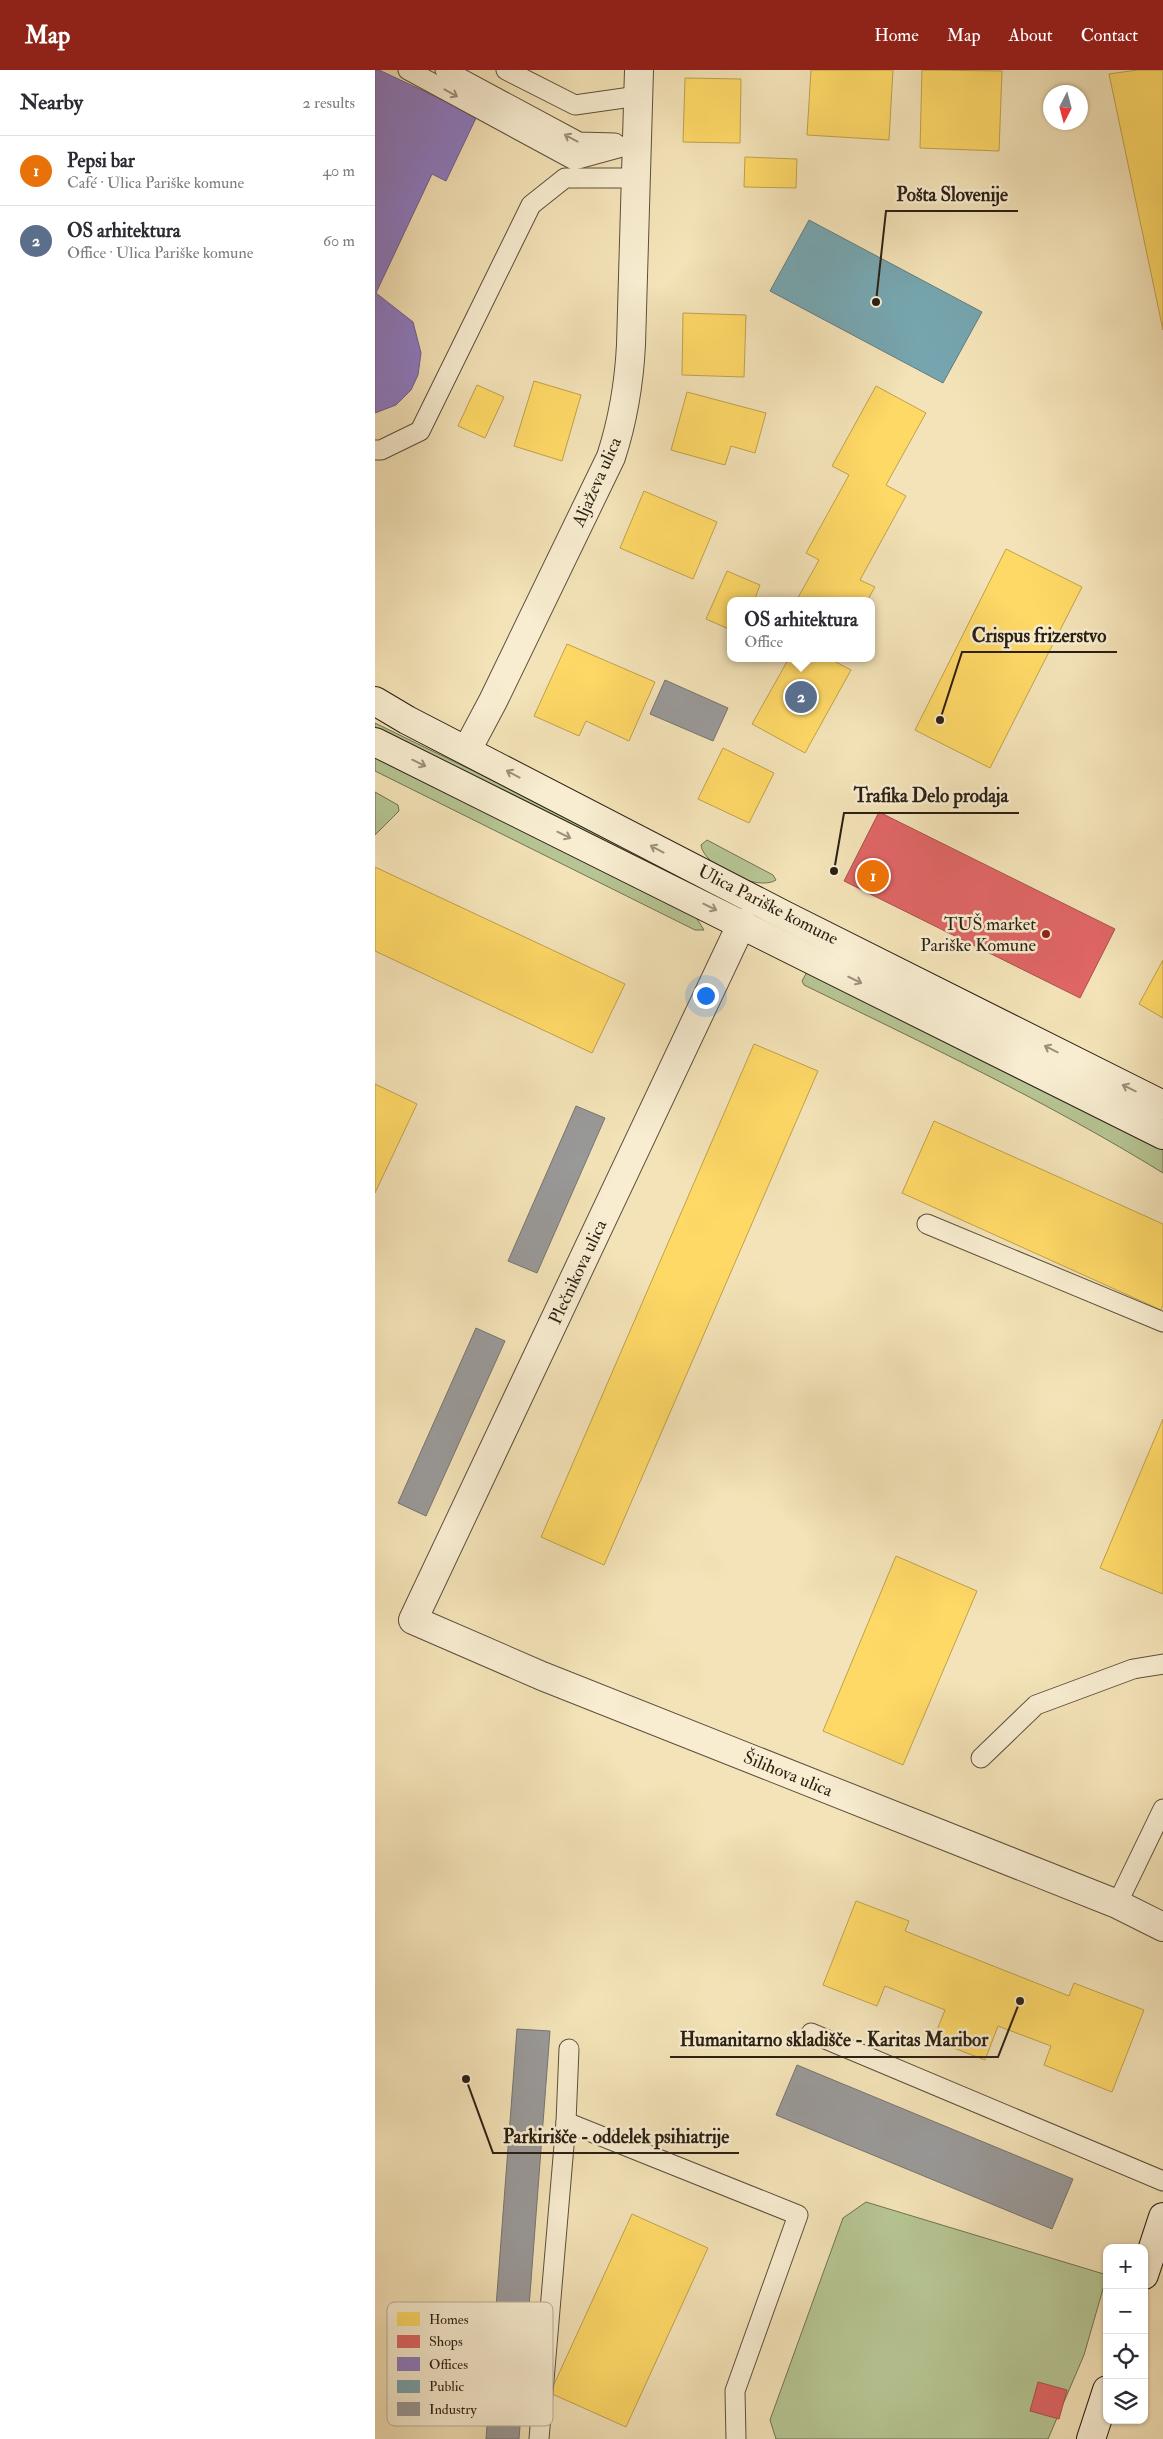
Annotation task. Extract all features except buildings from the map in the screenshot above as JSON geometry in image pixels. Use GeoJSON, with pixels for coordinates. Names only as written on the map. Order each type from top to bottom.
{"type":"FeatureCollection","features":[{"type":"Feature","properties":{"kind":"street","name":"Aljaževa ulica"},"geometry":{"type":"LineString","coordinates":[[467,750],[493,701],[611,456],[619,431],[629,387],[631,353],[638,83]]}},
{"type":"Feature","properties":{"kind":"street","name":"Ulica Pariške komune"},"geometry":{"type":"LineString","coordinates":[[375,701],[767,906],[1163,1105]]}},
{"type":"Feature","properties":{"kind":"street"},"geometry":{"type":"LineString","coordinates":[[375,742],[1163,1135]]}},
{"type":"Feature","properties":{"kind":"street","name":"Plečnikova ulica"},"geometry":{"type":"LineString","coordinates":[[413,1620],[742,924]]}},
{"type":"Feature","properties":{"kind":"street","name":"Šilihova ulica"},"geometry":{"type":"LineString","coordinates":[[413,1620],[551,1680],[1117,1904],[1163,1927]]}},
{"type":"Feature","properties":{"kind":"street"},"geometry":{"type":"LineString","coordinates":[[1148,2263],[1163,2218]]}},
{"type":"Feature","properties":{"kind":"street"},"geometry":{"type":"LineString","coordinates":[[1091,2439],[1103,2402]]}},
{"type":"Feature","properties":{"kind":"lane"},"geometry":{"type":"LineString","coordinates":[[408,70],[573,160],[636,144]]}},
{"type":"Feature","properties":{"kind":"lane"},"geometry":{"type":"LineString","coordinates":[[445,70],[579,142],[636,144]]}},
{"type":"Feature","properties":{"kind":"lane"},"geometry":{"type":"LineString","coordinates":[[506,70],[575,105],[638,83]]}},
{"type":"Feature","properties":{"kind":"lane"},"geometry":{"type":"LineString","coordinates":[[375,450],[381,450],[420,432],[531,204],[565,178],[635,178]]}},
{"type":"Feature","properties":{"kind":"lane"},"geometry":{"type":"LineString","coordinates":[[927,1224],[1163,1322]]}},
{"type":"Feature","properties":{"kind":"lane"},"geometry":{"type":"LineString","coordinates":[[981,1758],[1036,1705],[1133,1669],[1163,1664]]}},
{"type":"Feature","properties":{"kind":"lane"},"geometry":{"type":"LineString","coordinates":[[1117,1904],[1163,1809]]}},
{"type":"Feature","properties":{"kind":"lane"},"geometry":{"type":"LineString","coordinates":[[811,2033],[1163,2181]]}},
{"type":"Feature","properties":{"kind":"lane"},"geometry":{"type":"LineString","coordinates":[[551,2302],[566,2122],[569,2049]]}},
{"type":"Feature","properties":{"kind":"lane"},"geometry":{"type":"LineString","coordinates":[[566,2122],[797,2215],[735,2392],[736,2439]]}},
{"type":"Feature","properties":{"kind":"lane"},"geometry":{"type":"LineString","coordinates":[[539,2439],[540,2426]]}},
{"type":"Feature","properties":{"kind":"green space"},"geometry":{"type":"Polygon","coordinates":[[[375,723],[801,931],[796,940],[375,731],[375,723]]]}},
{"type":"Feature","properties":{"kind":"green space"},"geometry":{"type":"Polygon","coordinates":[[[375,751],[692,911],[704,930],[695,930],[375,771],[375,751]]]}},
{"type":"Feature","properties":{"kind":"green space"},"geometry":{"type":"Polygon","coordinates":[[[375,792],[398,805],[399,811],[375,835],[375,792]]]}},
{"type":"Feature","properties":{"kind":"green space"},"geometry":{"type":"Polygon","coordinates":[[[707,840],[773,875],[776,880],[768,883],[757,883],[733,875],[711,861],[704,853],[701,845],[707,840]]]}},
{"type":"Feature","properties":{"kind":"green space"},"geometry":{"type":"Polygon","coordinates":[[[808,970],[1163,1146],[1163,1173],[1031,1098],[804,985],[802,981],[808,970]]]}},
{"type":"Feature","properties":{"kind":"green space"},"geometry":{"type":"Polygon","coordinates":[[[866,2202],[1103,2274],[1103,2289],[1084,2355],[1048,2439],[776,2439],[770,2420],[843,2218],[866,2202]]]}},
{"type":"Feature","properties":{"kind":"place","name":"Pošta Slovenije"},"geometry":{"type":"Point","coordinates":[876,302]}},
{"type":"Feature","properties":{"kind":"place","name":"OS arhitektura"},"geometry":{"type":"Point","coordinates":[801,697]}},
{"type":"Feature","properties":{"kind":"place","name":"Crispus frizerstvo"},"geometry":{"type":"Point","coordinates":[940,720]}},
{"type":"Feature","properties":{"kind":"place","name":"Trafika Delo prodaja"},"geometry":{"type":"Point","coordinates":[834,871]}},
{"type":"Feature","properties":{"kind":"place","name":"Pepsi bar"},"geometry":{"type":"Point","coordinates":[873,876]}},
{"type":"Feature","properties":{"kind":"place","name":"TUŠ market Pariške Komune"},"geometry":{"type":"Point","coordinates":[1046,934]}},
{"type":"Feature","properties":{"kind":"place","name":"Humanitarno skladišče - Karitas Maribor"},"geometry":{"type":"Point","coordinates":[1020,2001]}},
{"type":"Feature","properties":{"kind":"place","name":"Parkirišče - oddelek psihiatrije"},"geometry":{"type":"Point","coordinates":[466,2079]}}]}
